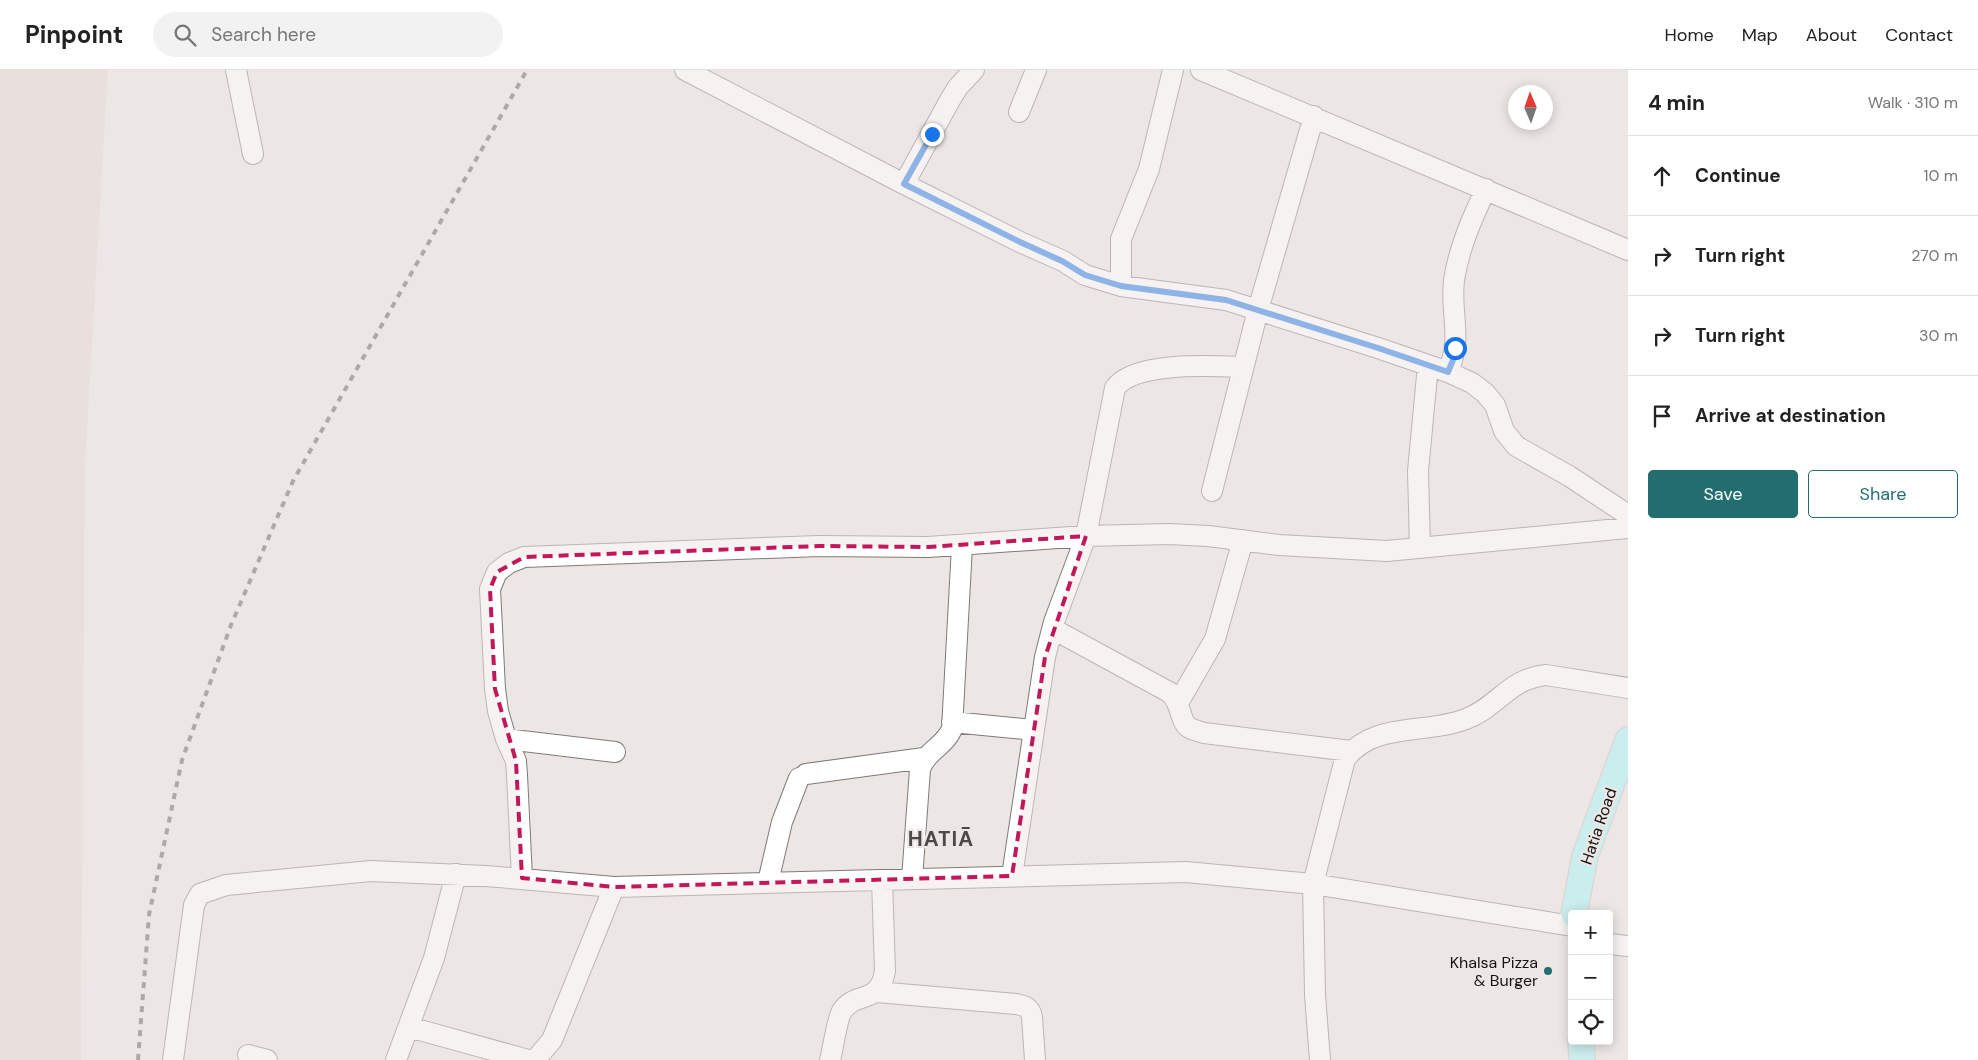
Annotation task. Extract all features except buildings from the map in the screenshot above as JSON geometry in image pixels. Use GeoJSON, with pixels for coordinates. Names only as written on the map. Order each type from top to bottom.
{"type":"FeatureCollection","features":[{"type":"Feature","properties":{"kind":"main road","name":"Hatia Road"},"geometry":{"type":"LineString","coordinates":[[1575,910],[1585,856],[1628,740]]}},
{"type":"Feature","properties":{"kind":"main road"},"geometry":{"type":"LineString","coordinates":[[1581,1045],[1582,1060]]}},
{"type":"Feature","properties":{"kind":"street"},"geometry":{"type":"LineString","coordinates":[[236,70],[253,154]]}},
{"type":"Feature","properties":{"kind":"street"},"geometry":{"type":"LineString","coordinates":[[685,70],[904,184],[1062,261],[1085,275],[1121,286],[1226,300],[1428,365],[1472,383],[1484,392],[1495,405],[1504,431],[1516,446],[1570,476],[1628,515]]}},
{"type":"Feature","properties":{"kind":"street"},"geometry":{"type":"LineString","coordinates":[[904,184],[950,100],[958,87],[974,70]]}},
{"type":"Feature","properties":{"kind":"street"},"geometry":{"type":"LineString","coordinates":[[1019,112],[1036,70]]}},
{"type":"Feature","properties":{"kind":"street"},"geometry":{"type":"LineString","coordinates":[[1121,286],[1121,239],[1149,169],[1173,70]]}},
{"type":"Feature","properties":{"kind":"street"},"geometry":{"type":"LineString","coordinates":[[1201,70],[1314,116],[1628,250]]}},
{"type":"Feature","properties":{"kind":"street"},"geometry":{"type":"LineString","coordinates":[[1212,491],[1258,310],[1314,116]]}},
{"type":"Feature","properties":{"kind":"street"},"geometry":{"type":"LineString","coordinates":[[1448,372],[1453,360],[1457,336],[1454,283],[1459,253],[1486,189]]}},
{"type":"Feature","properties":{"kind":"street"},"geometry":{"type":"LineString","coordinates":[[1420,548],[1418,471],[1428,365]]}},
{"type":"Feature","properties":{"kind":"street"},"geometry":{"type":"LineString","coordinates":[[1012,876],[1045,657],[1086,536],[1101,450],[1115,388],[1119,382],[1130,376],[1161,369],[1182,366],[1244,367]]}},
{"type":"Feature","properties":{"kind":"street"},"geometry":{"type":"LineString","coordinates":[[522,878],[518,775],[516,761],[506,739],[498,711],[495,690],[490,589],[497,572],[524,557],[799,547],[928,548],[1086,536],[1169,534],[1208,536],[1280,545],[1387,551],[1628,528]]}},
{"type":"Feature","properties":{"kind":"street"},"geometry":{"type":"LineString","coordinates":[[1178,703],[1215,639],[1243,540]]}},
{"type":"Feature","properties":{"kind":"street"},"geometry":{"type":"LineString","coordinates":[[768,882],[782,822],[803,776],[924,758],[948,739],[952,729],[962,546]]}},
{"type":"Feature","properties":{"kind":"street"},"geometry":{"type":"LineString","coordinates":[[1053,629],[1161,686],[1176,698],[1184,722],[1189,727],[1204,733],[1351,751]]}},
{"type":"Feature","properties":{"kind":"street"},"geometry":{"type":"LineString","coordinates":[[1320,1060],[1315,995],[1313,884],[1344,759],[1351,751],[1378,734],[1445,725],[1467,719],[1482,711],[1515,684],[1535,676],[1546,675],[1628,688]]}},
{"type":"Feature","properties":{"kind":"street"},"geometry":{"type":"LineString","coordinates":[[952,722],[1034,730]]}},
{"type":"Feature","properties":{"kind":"street"},"geometry":{"type":"LineString","coordinates":[[506,739],[615,752]]}},
{"type":"Feature","properties":{"kind":"street"},"geometry":{"type":"LineString","coordinates":[[912,879],[920,769],[924,758]]}},
{"type":"Feature","properties":{"kind":"street"},"geometry":{"type":"LineString","coordinates":[[173,1060],[194,905],[200,894],[226,885],[371,871],[522,878],[614,886],[1186,872],[1313,884],[1568,925]]}},
{"type":"Feature","properties":{"kind":"street"},"geometry":{"type":"LineString","coordinates":[[396,1060],[434,958],[456,874]]}},
{"type":"Feature","properties":{"kind":"street"},"geometry":{"type":"LineString","coordinates":[[877,992],[883,982],[885,971],[882,880]]}},
{"type":"Feature","properties":{"kind":"street"},"geometry":{"type":"LineString","coordinates":[[535,1060],[552,1040],[614,886]]}},
{"type":"Feature","properties":{"kind":"street"},"geometry":{"type":"LineString","coordinates":[[1613,944],[1628,946]]}},
{"type":"Feature","properties":{"kind":"street"},"geometry":{"type":"LineString","coordinates":[[830,1060],[841,1012],[848,1004],[877,992],[1026,1006],[1031,1011],[1035,1060]]}},
{"type":"Feature","properties":{"kind":"street"},"geometry":{"type":"LineString","coordinates":[[409,1027],[528,1060]]}},
{"type":"Feature","properties":{"kind":"street"},"geometry":{"type":"LineString","coordinates":[[248,1055],[267,1060]]}},
{"type":"Feature","properties":{"kind":"highlighted area"},"geometry":{"type":"Polygon","coordinates":[[[1086,536],[1045,657],[1012,876],[614,887],[522,878],[516,761],[495,689],[490,589],[497,572],[524,557],[819,546],[928,547],[1086,536]]]}},
{"type":"Feature","properties":{"kind":"shaded area"},"geometry":{"type":"Polygon","coordinates":[[[0,70],[108,70],[85,466],[81,1060],[0,1060],[0,70]]]}},
{"type":"Feature","properties":{"kind":"railway"},"geometry":{"type":"LineString","coordinates":[[138,1060],[149,915],[182,760],[231,625],[293,481],[527,70]]}},
{"type":"Feature","properties":{"kind":"place","name":"Khalsa Pizza & Burger"},"geometry":{"type":"Point","coordinates":[1548,971]}},
{"type":"Feature","properties":{"kind":"district","name":"HATIĀ"},"geometry":{"type":"Point","coordinates":[941,839]}},
{"type":"Feature","properties":{"kind":"route"},"geometry":{"type":"LineString","coordinates":[[932,134],[904,184],[1062,261],[1085,275],[1121,286],[1226,300],[1448,372],[1455,348]]}}]}
